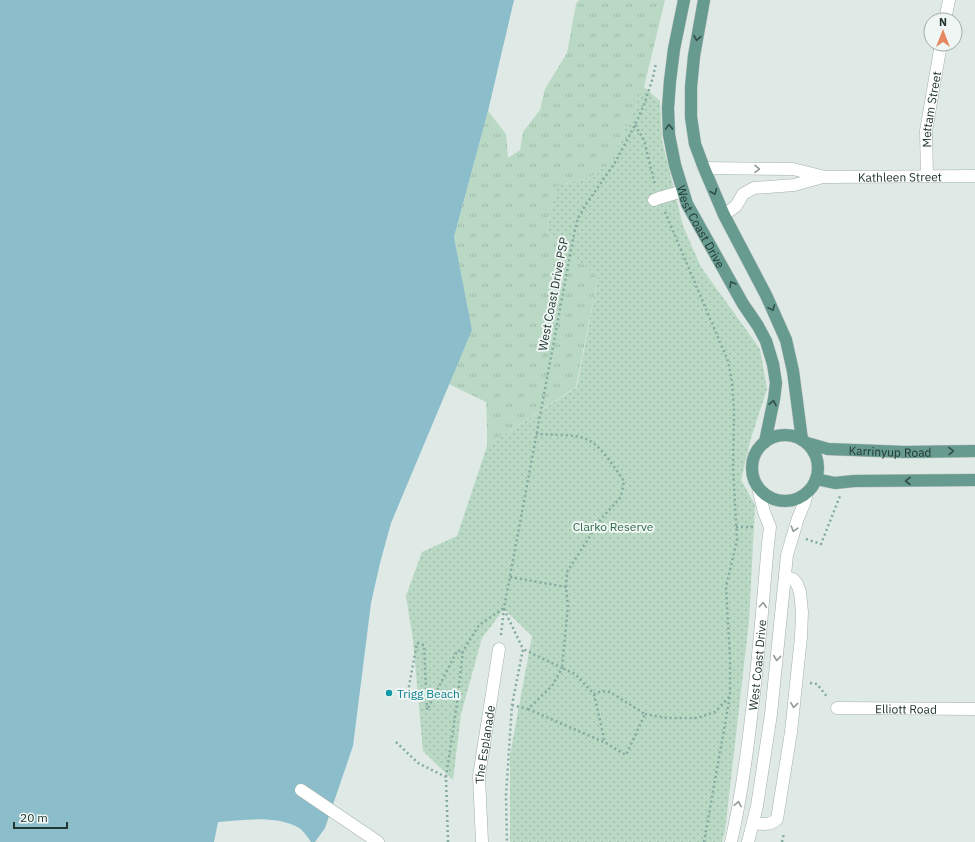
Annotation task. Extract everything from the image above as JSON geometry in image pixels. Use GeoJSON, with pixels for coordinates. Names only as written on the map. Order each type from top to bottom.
{"type":"FeatureCollection","features":[{"type":"Feature","properties":{"kind":"main road","name":"West Coast Drive"},"geometry":{"type":"LineString","coordinates":[[684,0],[674,49],[670,81],[668,108],[669,135],[675,165],[687,204],[743,304],[766,341],[773,364],[776,383],[765,442]]}},
{"type":"Feature","properties":{"kind":"main road","name":"West Coast Drive"},"geometry":{"type":"LineString","coordinates":[[704,0],[694,56],[691,87],[691,117],[695,144],[724,215],[766,295],[786,340],[793,371],[804,442]]}},
{"type":"Feature","properties":{"kind":"main road"},"geometry":{"type":"LineString","coordinates":[[779,436],[794,436],[804,442],[815,454],[818,466],[816,479],[813,486],[807,493],[797,499],[786,501],[770,498],[758,487],[752,474],[753,459],[760,447],[765,442],[779,436]]}},
{"type":"Feature","properties":{"kind":"main road","name":"Karrinyup Road"},"geometry":{"type":"LineString","coordinates":[[804,442],[828,449],[905,452],[975,451]]}},
{"type":"Feature","properties":{"kind":"main road"},"geometry":{"type":"LineString","coordinates":[[816,479],[835,483],[854,481],[975,480]]}},
{"type":"Feature","properties":{"kind":"street"},"geometry":{"type":"LineString","coordinates":[[947,12],[949,0]]}},
{"type":"Feature","properties":{"kind":"street","name":"Mettam Street"},"geometry":{"type":"LineString","coordinates":[[926,176],[926,131],[940,52]]}},
{"type":"Feature","properties":{"kind":"street","name":"Kathleen Street"},"geometry":{"type":"LineString","coordinates":[[704,168],[793,169],[824,177]]}},
{"type":"Feature","properties":{"kind":"street","name":"Kathleen Street"},"geometry":{"type":"LineString","coordinates":[[724,215],[736,206],[743,194],[754,188],[794,185],[824,177],[975,176]]}},
{"type":"Feature","properties":{"kind":"street"},"geometry":{"type":"LineString","coordinates":[[656,199],[683,191]]}},
{"type":"Feature","properties":{"kind":"street","name":"West Coast Drive"},"geometry":{"type":"LineString","coordinates":[[730,842],[748,750],[770,527],[764,512],[758,487]]}},
{"type":"Feature","properties":{"kind":"street","name":"West Coast Drive"},"geometry":{"type":"LineString","coordinates":[[748,842],[757,806],[771,714],[787,555],[807,493]]}},
{"type":"Feature","properties":{"kind":"street"},"geometry":{"type":"LineString","coordinates":[[753,823],[769,824],[774,822],[776,819],[791,732],[801,637],[802,612],[800,592],[797,584],[793,579],[785,577]]}},
{"type":"Feature","properties":{"kind":"street","name":"The Esplanade"},"geometry":{"type":"LineString","coordinates":[[482,842],[479,776],[499,649]]}},
{"type":"Feature","properties":{"kind":"street","name":"Elliott Road"},"geometry":{"type":"LineString","coordinates":[[837,708],[975,709]]}},
{"type":"Feature","properties":{"kind":"street"},"geometry":{"type":"LineString","coordinates":[[301,790],[378,842]]}},
{"type":"Feature","properties":{"kind":"path","name":"West Coast Drive PSP"},"geometry":{"type":"LineString","coordinates":[[499,649],[504,608],[578,218],[616,161],[635,125],[644,105],[656,62]]}},
{"type":"Feature","properties":{"kind":"path"},"geometry":{"type":"LineString","coordinates":[[635,125],[644,140],[656,199],[728,361],[732,381],[734,411],[733,468],[737,540],[726,587],[730,658],[730,696],[704,842]]}},
{"type":"Feature","properties":{"kind":"path"},"geometry":{"type":"LineString","coordinates":[[528,709],[552,686],[562,668],[568,606],[566,587],[567,572],[601,519],[621,497],[624,481],[607,458],[596,446],[586,439],[572,436],[536,434]]}},
{"type":"Feature","properties":{"kind":"path"},"geometry":{"type":"LineString","coordinates":[[820,544],[841,494]]}},
{"type":"Feature","properties":{"kind":"path"},"geometry":{"type":"LineString","coordinates":[[510,577],[566,587]]}},
{"type":"Feature","properties":{"kind":"path"},"geometry":{"type":"LineString","coordinates":[[448,842],[446,777],[463,651],[479,625],[504,608],[523,649],[512,706],[506,795],[507,842]]}},
{"type":"Feature","properties":{"kind":"path"},"geometry":{"type":"LineString","coordinates":[[407,697],[417,643],[424,645],[427,710],[457,651],[463,651]]}},
{"type":"Feature","properties":{"kind":"path"},"geometry":{"type":"LineString","coordinates":[[523,649],[576,674],[594,694],[606,743]]}},
{"type":"Feature","properties":{"kind":"path"},"geometry":{"type":"LineString","coordinates":[[594,694],[601,691],[610,692],[645,714],[666,718],[697,718],[715,712],[730,696]]}},
{"type":"Feature","properties":{"kind":"path"},"geometry":{"type":"LineString","coordinates":[[512,706],[528,709],[606,743],[626,755],[645,714]]}},
{"type":"Feature","properties":{"kind":"path"},"geometry":{"type":"LineString","coordinates":[[396,742],[418,763],[446,777]]}},
{"type":"Feature","properties":{"kind":"green space"},"geometry":{"type":"Polygon","coordinates":[[[579,0],[665,0],[644,87],[611,162],[591,177],[557,186],[546,232],[598,277],[576,387],[487,446],[486,402],[449,384],[472,330],[454,237],[488,111],[506,134],[508,158],[520,150],[523,132],[540,110],[545,89],[567,53],[576,4],[579,0]]]}},
{"type":"Feature","properties":{"kind":"green space","name":"Clarko Reserve"},"geometry":{"type":"Polygon","coordinates":[[[644,87],[660,101],[662,140],[683,226],[701,267],[760,349],[767,389],[751,438],[741,480],[755,505],[749,621],[725,831],[722,842],[510,842],[510,755],[532,636],[504,609],[482,638],[461,714],[453,780],[423,751],[413,640],[406,596],[422,552],[457,536],[487,446],[577,387],[598,277],[546,232],[557,186],[591,177],[611,162],[644,87]]]}},
{"type":"Feature","properties":{"kind":"water"},"geometry":{"type":"Polygon","coordinates":[[[0,0],[514,0],[488,111],[454,237],[472,330],[391,523],[371,603],[353,746],[325,828],[315,842],[311,842],[301,829],[290,824],[281,821],[260,819],[218,822],[214,842],[0,842],[0,0]]]}},
{"type":"Feature","properties":{"kind":"place","name":"Trigg Beach"},"geometry":{"type":"Point","coordinates":[389,693]}}]}
